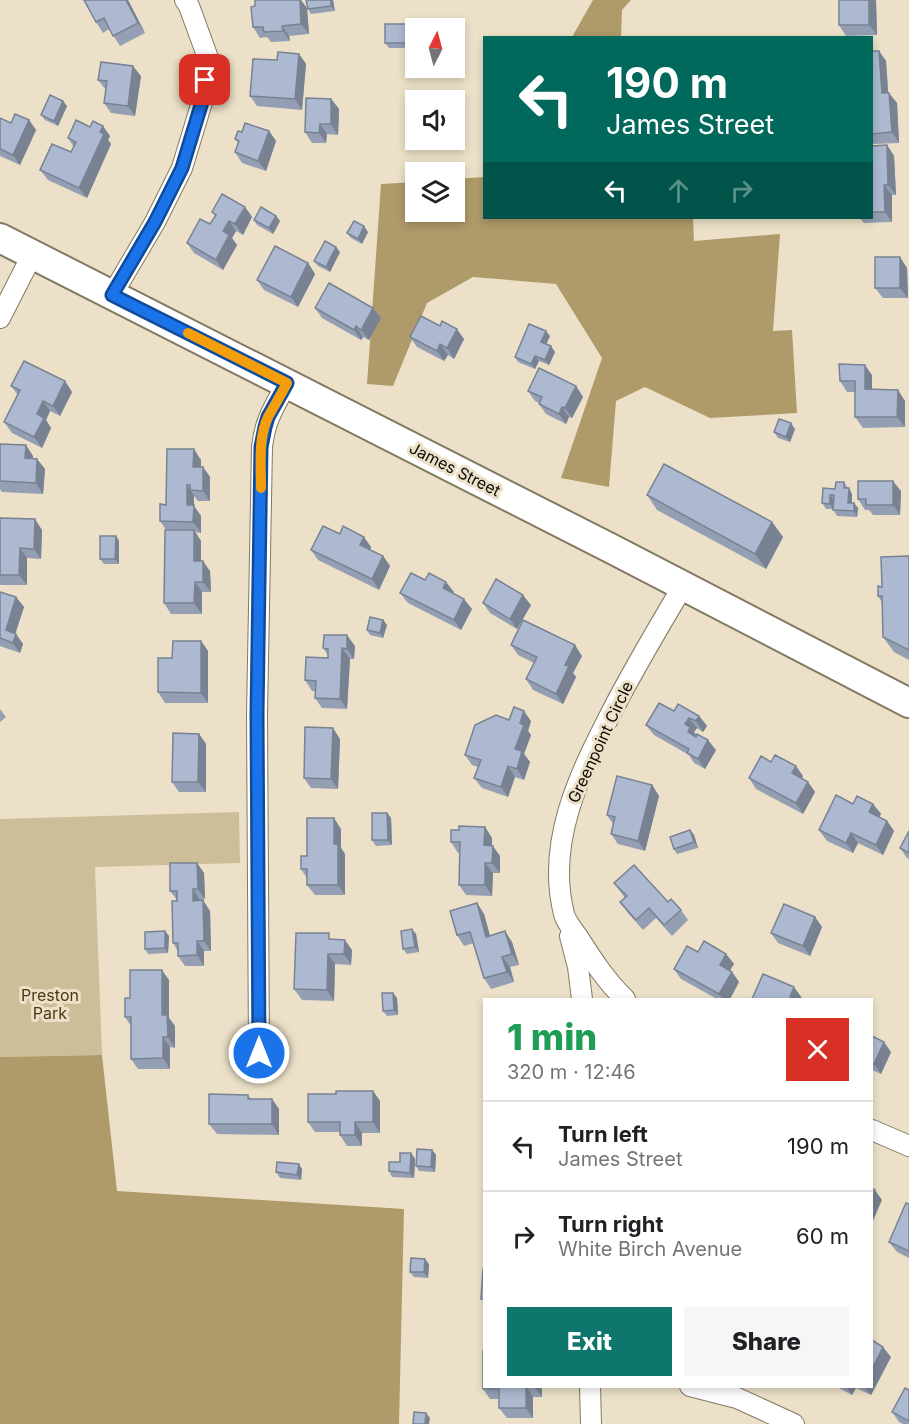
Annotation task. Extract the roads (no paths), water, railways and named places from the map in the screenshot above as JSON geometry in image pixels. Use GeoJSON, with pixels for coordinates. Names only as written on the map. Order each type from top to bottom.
{"type":"FeatureCollection","features":[{"type":"Feature","properties":{"kind":"main road","name":"James Street"},"geometry":{"type":"LineString","coordinates":[[0,238],[909,703]]}},
{"type":"Feature","properties":{"kind":"street"},"geometry":{"type":"LineString","coordinates":[[112,295],[155,222],[182,168],[202,102],[208,58],[185,0]]}},
{"type":"Feature","properties":{"kind":"street"},"geometry":{"type":"LineString","coordinates":[[0,318],[32,255]]}},
{"type":"Feature","properties":{"kind":"street"},"geometry":{"type":"LineString","coordinates":[[259,1053],[257,714],[261,447],[268,417],[287,383]]}},
{"type":"Feature","properties":{"kind":"street","name":"Greenpoint Circle"},"geometry":{"type":"LineString","coordinates":[[624,998],[597,967],[564,916],[559,866],[561,841],[575,787],[602,730],[627,681],[683,586]]}},
{"type":"Feature","properties":{"kind":"street"},"geometry":{"type":"LineString","coordinates":[[564,916],[578,967],[582,998]]}},
{"type":"Feature","properties":{"kind":"street"},"geometry":{"type":"LineString","coordinates":[[873,1130],[909,1146]]}},
{"type":"Feature","properties":{"kind":"street"},"geometry":{"type":"LineString","coordinates":[[590,1388],[591,1424]]}},
{"type":"Feature","properties":{"kind":"street"},"geometry":{"type":"LineString","coordinates":[[698,1388],[737,1398],[794,1424]]}},
{"type":"Feature","properties":{"kind":"park label","name":"Preston Park"},"geometry":{"type":"Point","coordinates":[50,1004]}}]}
